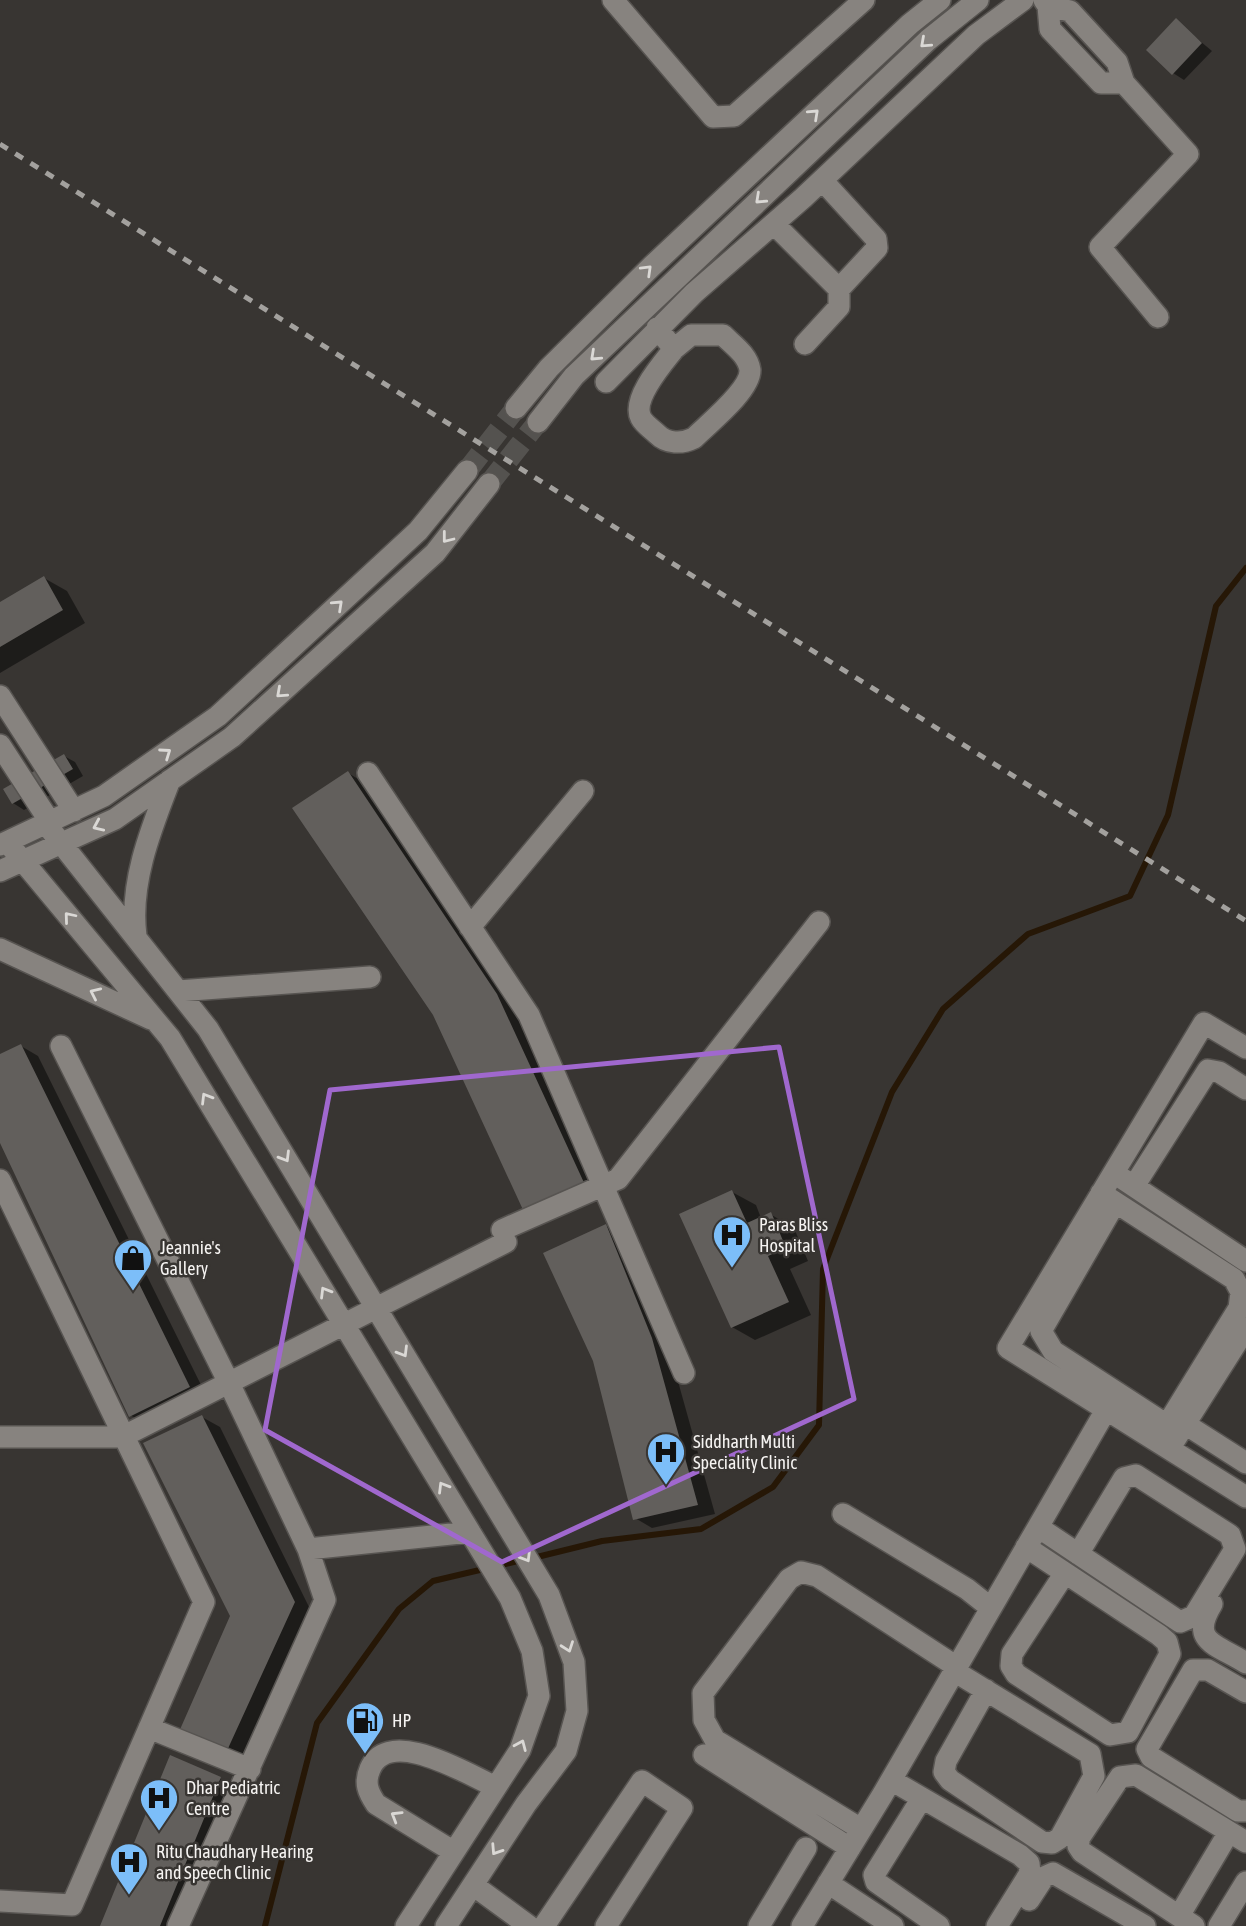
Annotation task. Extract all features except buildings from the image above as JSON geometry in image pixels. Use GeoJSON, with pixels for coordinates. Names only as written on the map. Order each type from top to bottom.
{"type":"FeatureCollection","features":[{"type":"Feature","properties":{"kind":"street"},"geometry":{"type":"LineString","coordinates":[[613,0],[713,117],[734,116],[864,0]]}},
{"type":"Feature","properties":{"kind":"street"},"geometry":{"type":"LineString","coordinates":[[538,422],[583,367],[928,40],[978,0]]}},
{"type":"Feature","properties":{"kind":"street"},"geometry":{"type":"LineString","coordinates":[[606,382],[657,328],[822,180],[976,35],[1023,0]]}},
{"type":"Feature","properties":{"kind":"street"},"geometry":{"type":"LineString","coordinates":[[516,408],[549,368],[652,266],[934,3]]}},
{"type":"Feature","properties":{"kind":"street"},"geometry":{"type":"LineString","coordinates":[[1046,3],[1050,29],[1101,83],[1124,83],[1188,153],[1100,247],[1158,317]]}},
{"type":"Feature","properties":{"kind":"street"},"geometry":{"type":"LineString","coordinates":[[805,345],[839,307],[839,289],[877,248],[876,239],[822,180]]}},
{"type":"Feature","properties":{"kind":"street"},"geometry":{"type":"LineString","coordinates":[[774,224],[839,289]]}},
{"type":"Feature","properties":{"kind":"street"},"geometry":{"type":"LineString","coordinates":[[657,328],[674,349]]}},
{"type":"Feature","properties":{"kind":"street"},"geometry":{"type":"LineString","coordinates":[[691,335],[723,335],[744,355],[750,371],[745,387],[694,438],[676,443],[662,439],[641,419],[640,410],[650,382],[674,349],[691,335]]}},
{"type":"Feature","properties":{"kind":"street"},"geometry":{"type":"LineString","coordinates":[[406,1926],[520,1750],[539,1696],[532,1651],[510,1598],[170,1038],[22,860],[3,844],[104,796],[218,716],[418,531],[467,471]]}},
{"type":"Feature","properties":{"kind":"street"},"geometry":{"type":"LineString","coordinates":[[0,871],[115,818],[232,737],[435,553],[489,484]]}},
{"type":"Feature","properties":{"kind":"street"},"geometry":{"type":"LineString","coordinates":[[0,696],[74,811]]}},
{"type":"Feature","properties":{"kind":"street"},"geometry":{"type":"LineString","coordinates":[[0,745],[61,843],[208,1029],[542,1584],[574,1662],[577,1711],[566,1751],[526,1804],[446,1926]]}},
{"type":"Feature","properties":{"kind":"street"},"geometry":{"type":"LineString","coordinates":[[368,773],[529,1015],[684,1373]]}},
{"type":"Feature","properties":{"kind":"street"},"geometry":{"type":"LineString","coordinates":[[136,939],[133,912],[138,880],[158,809],[170,780]]}},
{"type":"Feature","properties":{"kind":"street"},"geometry":{"type":"LineString","coordinates":[[470,927],[583,791]]}},
{"type":"Feature","properties":{"kind":"street"},"geometry":{"type":"LineString","coordinates":[[0,1437],[122,1437],[376,1309],[504,1236],[618,1179],[818,922]]}},
{"type":"Feature","properties":{"kind":"street"},"geometry":{"type":"LineString","coordinates":[[0,949],[156,1022]]}},
{"type":"Feature","properties":{"kind":"street"},"geometry":{"type":"LineString","coordinates":[[178,991],[370,977]]}},
{"type":"Feature","properties":{"kind":"street"},"geometry":{"type":"LineString","coordinates":[[1246,1048],[1204,1023],[1114,1173],[1108,1198],[1041,1331],[1053,1351],[1169,1435],[1246,1497]]}},
{"type":"Feature","properties":{"kind":"street"},"geometry":{"type":"LineString","coordinates":[[61,1046],[229,1383],[308,1549],[325,1600],[178,1926]]}},
{"type":"Feature","properties":{"kind":"street"},"geometry":{"type":"LineString","coordinates":[[1134,1186],[1209,1070],[1219,1072],[1246,1089]]}},
{"type":"Feature","properties":{"kind":"street"},"geometry":{"type":"LineString","coordinates":[[1114,1173],[1246,1261]]}},
{"type":"Feature","properties":{"kind":"street"},"geometry":{"type":"LineString","coordinates":[[0,1180],[204,1602],[72,1905],[0,1901]]}},
{"type":"Feature","properties":{"kind":"street"},"geometry":{"type":"LineString","coordinates":[[1108,1198],[1008,1348],[1106,1410],[1246,1462]]}},
{"type":"Feature","properties":{"kind":"street"},"geometry":{"type":"LineString","coordinates":[[1108,1198],[1234,1279],[1241,1292],[1239,1308],[1169,1435]]}},
{"type":"Feature","properties":{"kind":"street"},"geometry":{"type":"LineString","coordinates":[[1169,1435],[1246,1328]]}},
{"type":"Feature","properties":{"kind":"street"},"geometry":{"type":"LineString","coordinates":[[776,1897],[804,1921],[891,1780],[1106,1410]]}},
{"type":"Feature","properties":{"kind":"street"},"geometry":{"type":"LineString","coordinates":[[1038,1527],[1077,1554],[1180,1622],[1194,1616],[1236,1549],[1230,1535],[1136,1475],[1124,1478],[1077,1554]]}},
{"type":"Feature","properties":{"kind":"street"},"geometry":{"type":"LineString","coordinates":[[843,1514],[967,1589],[991,1608]]}},
{"type":"Feature","properties":{"kind":"street"},"geometry":{"type":"LineString","coordinates":[[308,1549],[474,1539]]}},
{"type":"Feature","properties":{"kind":"street"},"geometry":{"type":"LineString","coordinates":[[1026,1547],[1065,1573],[1167,1642],[1170,1654],[1128,1732],[1119,1736],[1110,1735],[1016,1674],[1011,1667],[1012,1654],[1065,1573]]}},
{"type":"Feature","properties":{"kind":"street"},"geometry":{"type":"LineString","coordinates":[[1246,1547],[1201,1622],[1201,1631],[1206,1638],[1246,1663]]}},
{"type":"Feature","properties":{"kind":"street"},"geometry":{"type":"LineString","coordinates":[[861,1829],[715,1740],[704,1720],[703,1693],[789,1579],[801,1573],[817,1576],[986,1690],[1090,1754],[1094,1776],[1060,1838],[1052,1843],[1042,1842],[950,1780],[944,1772],[946,1761],[986,1690]]}},
{"type":"Feature","properties":{"kind":"street"},"geometry":{"type":"LineString","coordinates":[[1246,1692],[1208,1670],[1193,1670],[1148,1742],[1147,1749],[1151,1757],[1238,1811],[1246,1811]]}},
{"type":"Feature","properties":{"kind":"street"},"geometry":{"type":"LineString","coordinates":[[149,1728],[250,1769]]}},
{"type":"Feature","properties":{"kind":"street"},"geometry":{"type":"LineString","coordinates":[[454,1852],[376,1804],[368,1792],[366,1778],[372,1762],[385,1751],[408,1749],[496,1787]]}},
{"type":"Feature","properties":{"kind":"street"},"geometry":{"type":"LineString","coordinates":[[704,1755],[850,1848]]}},
{"type":"Feature","properties":{"kind":"street"},"geometry":{"type":"LineString","coordinates":[[1127,1774],[1136,1775],[1238,1837],[1187,1921],[1082,1852],[1078,1846],[1080,1837],[1120,1777],[1127,1774]]}},
{"type":"Feature","properties":{"kind":"street"},"geometry":{"type":"LineString","coordinates":[[891,1780],[1028,1863],[1030,1873],[997,1926]]}},
{"type":"Feature","properties":{"kind":"street"},"geometry":{"type":"LineString","coordinates":[[544,1926],[642,1781],[682,1808],[606,1926]]}},
{"type":"Feature","properties":{"kind":"street"},"geometry":{"type":"LineString","coordinates":[[922,1798],[874,1875],[876,1881],[939,1926]]}},
{"type":"Feature","properties":{"kind":"street"},"geometry":{"type":"LineString","coordinates":[[759,1926],[806,1848]]}},
{"type":"Feature","properties":{"kind":"street"},"geometry":{"type":"LineString","coordinates":[[1013,1926],[1044,1877],[1050,1873],[1145,1926]]}},
{"type":"Feature","properties":{"kind":"street"},"geometry":{"type":"LineString","coordinates":[[1219,1926],[1246,1882]]}},
{"type":"Feature","properties":{"kind":"street"},"geometry":{"type":"LineString","coordinates":[[828,1883],[893,1926]]}},
{"type":"Feature","properties":{"kind":"street"},"geometry":{"type":"LineString","coordinates":[[473,1885],[529,1926]]}},
{"type":"Feature","properties":{"kind":"highlighted area"},"geometry":{"type":"Polygon","coordinates":[[[779,1047],[854,1399],[502,1562],[265,1430],[330,1090],[779,1047]]]}},
{"type":"Feature","properties":{"kind":"waterway"},"geometry":{"type":"LineString","coordinates":[[533,1558],[602,1541],[701,1529],[773,1487],[819,1425],[823,1269],[892,1092],[943,1009],[1028,934],[1130,896],[1168,815],[1216,606],[1246,568]]}},
{"type":"Feature","properties":{"kind":"waterway"},"geometry":{"type":"LineString","coordinates":[[265,1926],[317,1723],[399,1609],[433,1581],[522,1560]]}},
{"type":"Feature","properties":{"kind":"tunnel"},"geometry":{"type":"LineString","coordinates":[[467,471],[516,408]]}},
{"type":"Feature","properties":{"kind":"tunnel"},"geometry":{"type":"LineString","coordinates":[[489,484],[538,422]]}},
{"type":"Feature","properties":{"kind":"railway"},"geometry":{"type":"LineString","coordinates":[[0,144],[1246,921]]}},
{"type":"Feature","properties":{"kind":"place","name":"Paras Bliss Hospital"},"geometry":{"type":"Point","coordinates":[732,1269]}},
{"type":"Feature","properties":{"kind":"place","name":"Jeannie's Gallery"},"geometry":{"type":"Point","coordinates":[133,1292]}},
{"type":"Feature","properties":{"kind":"place","name":"Siddharth Multi Speciality Clinic"},"geometry":{"type":"Point","coordinates":[666,1486]}},
{"type":"Feature","properties":{"kind":"place","name":"HP"},"geometry":{"type":"Point","coordinates":[365,1755]}},
{"type":"Feature","properties":{"kind":"place","name":"Dhar Pediatric Centre"},"geometry":{"type":"Point","coordinates":[159,1832]}},
{"type":"Feature","properties":{"kind":"place","name":"Ritu Chaudhary Hearing and Speech Clinic"},"geometry":{"type":"Point","coordinates":[129,1896]}}]}
